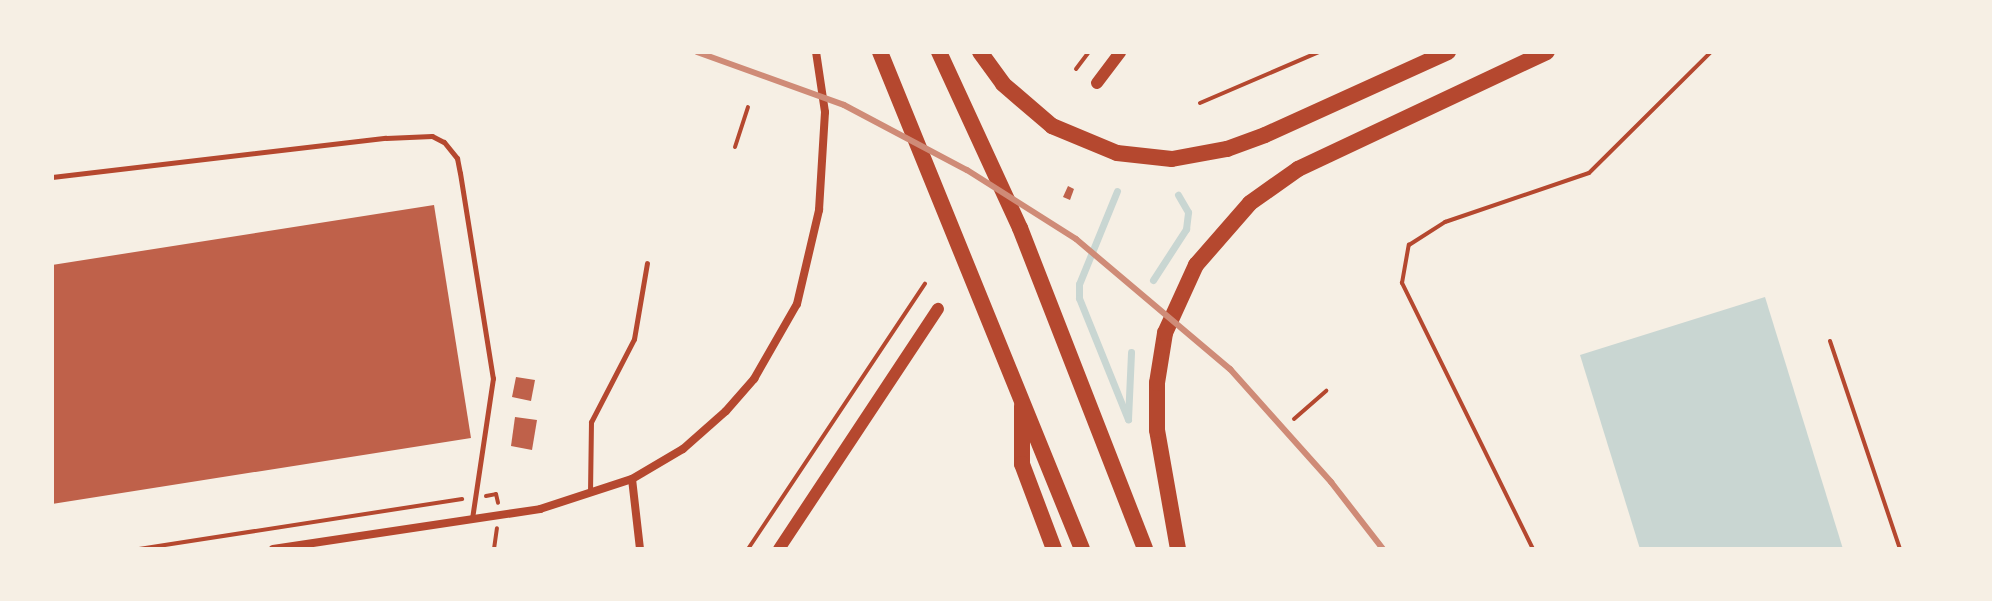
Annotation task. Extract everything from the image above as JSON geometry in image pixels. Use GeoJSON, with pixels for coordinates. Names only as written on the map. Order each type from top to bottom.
{"type":"FeatureCollection","features":[{"type":"Feature","properties":{"kind":"highway"},"geometry":{"type":"LineString","coordinates":[[880,52],[1082,549]]}},
{"type":"Feature","properties":{"kind":"highway"},"geometry":{"type":"LineString","coordinates":[[939,52],[1020,228],[1145,549]]}},
{"type":"Feature","properties":{"kind":"highway"},"geometry":{"type":"LineString","coordinates":[[980,52],[1003,84],[1052,126],[1117,153],[1172,159],[1227,149],[1265,135],[1448,52]]}},
{"type":"Feature","properties":{"kind":"highway"},"geometry":{"type":"LineString","coordinates":[[1178,549],[1160,459],[1157,383],[1165,333],[1196,265],[1250,203],[1298,169],[1547,52]]}},
{"type":"Feature","properties":{"kind":"highway"},"geometry":{"type":"LineString","coordinates":[[1022,396],[1022,464],[1054,549]]}},
{"type":"Feature","properties":{"kind":"street"},"geometry":{"type":"LineString","coordinates":[[273,549],[499,516],[590,494],[632,479],[683,449],[726,411],[754,379],[797,304],[811,261],[821,184],[825,112],[816,52]]}},
{"type":"Feature","properties":{"kind":"street"},"geometry":{"type":"LineString","coordinates":[[1097,83],[1120,52]]}},
{"type":"Feature","properties":{"kind":"street"},"geometry":{"type":"LineString","coordinates":[[779,549],[938,309]]}},
{"type":"Feature","properties":{"kind":"street"},"geometry":{"type":"LineString","coordinates":[[632,479],[640,549]]}},
{"type":"Feature","properties":{"kind":"lane"},"geometry":{"type":"LineString","coordinates":[[52,177],[386,138],[432,136],[444,142],[457,158],[493,378],[472,519]]}},
{"type":"Feature","properties":{"kind":"lane"},"geometry":{"type":"LineString","coordinates":[[590,494],[591,422],[634,339],[647,263]]}},
{"type":"Feature","properties":{"kind":"path"},"geometry":{"type":"LineString","coordinates":[[1076,69],[1089,52]]}},
{"type":"Feature","properties":{"kind":"path"},"geometry":{"type":"LineString","coordinates":[[1200,103],[1319,52]]}},
{"type":"Feature","properties":{"kind":"path"},"geometry":{"type":"LineString","coordinates":[[1533,549],[1402,283],[1409,245],[1445,222],[1589,173],[1711,52]]}},
{"type":"Feature","properties":{"kind":"path"},"geometry":{"type":"LineString","coordinates":[[735,147],[748,107]]}},
{"type":"Feature","properties":{"kind":"path"},"geometry":{"type":"LineString","coordinates":[[748,549],[925,284]]}},
{"type":"Feature","properties":{"kind":"path"},"geometry":{"type":"LineString","coordinates":[[1830,341],[1900,549]]}},
{"type":"Feature","properties":{"kind":"path"},"geometry":{"type":"LineString","coordinates":[[1294,419],[1326,391]]}},
{"type":"Feature","properties":{"kind":"path"},"geometry":{"type":"LineString","coordinates":[[139,549],[496,494],[499,516]]}},
{"type":"Feature","properties":{"kind":"shaded area"},"geometry":{"type":"Polygon","coordinates":[[[1765,297],[1843,549],[1640,549],[1580,355],[1765,297]]]}},
{"type":"Feature","properties":{"kind":"building"},"geometry":{"type":"Polygon","coordinates":[[[1068,186],[1074,189],[1070,200],[1063,197],[1068,186]]]}},
{"type":"Feature","properties":{"kind":"building"},"geometry":{"type":"Polygon","coordinates":[[[434,205],[471,438],[52,504],[52,265],[434,205]]]}},
{"type":"Feature","properties":{"kind":"building"},"geometry":{"type":"Polygon","coordinates":[[[516,377],[535,380],[531,401],[512,397],[516,377]]]}},
{"type":"Feature","properties":{"kind":"building"},"geometry":{"type":"Polygon","coordinates":[[[515,417],[537,420],[532,450],[511,446],[515,417]]]}},
{"type":"Feature","properties":{"kind":"waterway"},"geometry":{"type":"LineString","coordinates":[[1117,191],[1079,284],[1079,298],[1128,419],[1131,352]]}},
{"type":"Feature","properties":{"kind":"waterway"},"geometry":{"type":"LineString","coordinates":[[1153,280],[1186,229],[1188,212],[1178,195]]}},
{"type":"Feature","properties":{"kind":"railway"},"geometry":{"type":"LineString","coordinates":[[697,52],[844,105],[967,170],[1076,239],[1230,369],[1331,482],[1383,549]]}}]}
